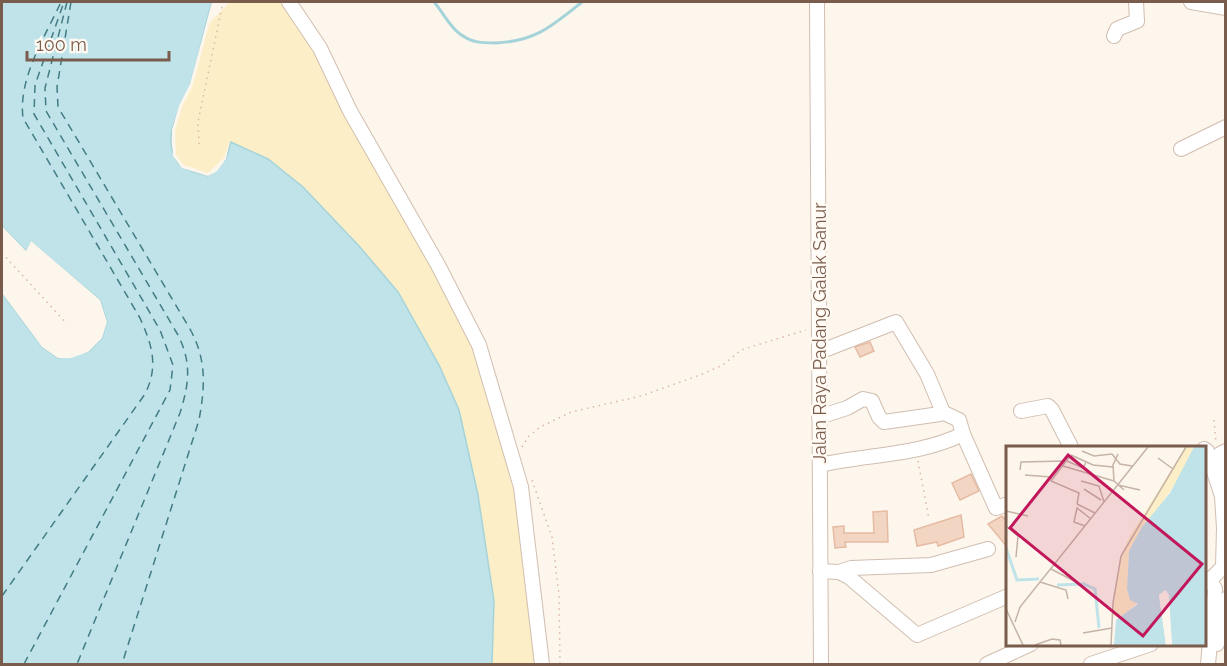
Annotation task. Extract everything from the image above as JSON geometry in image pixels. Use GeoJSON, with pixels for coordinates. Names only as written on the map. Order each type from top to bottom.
{"type":"FeatureCollection","features":[{"type":"Feature","properties":{"kind":"street"},"geometry":{"type":"LineString","coordinates":[[289,2],[320,48],[350,111],[438,266],[479,345],[521,487],[542,664]]}},
{"type":"Feature","properties":{"kind":"street","name":"Jalan Raya Padang Galak Sanur"},"geometry":{"type":"LineString","coordinates":[[817,2],[821,664]]}},
{"type":"Feature","properties":{"kind":"street"},"geometry":{"type":"LineString","coordinates":[[1114,36],[1117,29],[1137,21],[1136,2]]}},
{"type":"Feature","properties":{"kind":"street"},"geometry":{"type":"LineString","coordinates":[[1191,2],[1226,8]]}},
{"type":"Feature","properties":{"kind":"street"},"geometry":{"type":"LineString","coordinates":[[1181,149],[1226,127]]}},
{"type":"Feature","properties":{"kind":"street"},"geometry":{"type":"LineString","coordinates":[[819,352],[896,322],[927,374],[941,404],[942,412]]}},
{"type":"Feature","properties":{"kind":"street"},"geometry":{"type":"LineString","coordinates":[[819,417],[847,408],[863,399],[872,401],[879,417],[884,422],[927,418],[942,412],[959,420],[996,508],[1006,505]]}},
{"type":"Feature","properties":{"kind":"street"},"geometry":{"type":"LineString","coordinates":[[1021,411],[1048,406],[1070,446]]}},
{"type":"Feature","properties":{"kind":"street"},"geometry":{"type":"LineString","coordinates":[[820,465],[856,457],[917,450],[943,444],[963,434]]}},
{"type":"Feature","properties":{"kind":"street"},"geometry":{"type":"LineString","coordinates":[[1206,450],[1222,496]]}},
{"type":"Feature","properties":{"kind":"street"},"geometry":{"type":"LineString","coordinates":[[1208,664],[1207,625],[1215,590],[1207,579],[1223,567],[1223,453]]}},
{"type":"Feature","properties":{"kind":"street"},"geometry":{"type":"LineString","coordinates":[[820,571],[839,572],[852,568],[931,565],[955,561],[988,549]]}},
{"type":"Feature","properties":{"kind":"street"},"geometry":{"type":"LineString","coordinates":[[839,572],[872,595],[917,635],[1006,597]]}},
{"type":"Feature","properties":{"kind":"street"},"geometry":{"type":"LineString","coordinates":[[1217,664],[1219,626],[1226,599]]}},
{"type":"Feature","properties":{"kind":"street"},"geometry":{"type":"LineString","coordinates":[[987,664],[1029,645]]}},
{"type":"Feature","properties":{"kind":"street"},"geometry":{"type":"LineString","coordinates":[[1091,664],[1148,645]]}},
{"type":"Feature","properties":{"kind":"path"},"geometry":{"type":"LineString","coordinates":[[199,144],[198,122],[223,2]]}},
{"type":"Feature","properties":{"kind":"path"},"geometry":{"type":"LineString","coordinates":[[2,253],[66,324]]}},
{"type":"Feature","properties":{"kind":"path"},"geometry":{"type":"LineString","coordinates":[[522,453],[524,443],[533,432],[570,412],[640,396],[723,365],[741,350],[786,334],[819,328]]}},
{"type":"Feature","properties":{"kind":"path"},"geometry":{"type":"LineString","coordinates":[[1214,420],[1223,453]]}},
{"type":"Feature","properties":{"kind":"path"},"geometry":{"type":"LineString","coordinates":[[917,450],[929,519]]}},
{"type":"Feature","properties":{"kind":"path"},"geometry":{"type":"LineString","coordinates":[[531,478],[552,537],[559,596],[560,664]]}},
{"type":"Feature","properties":{"kind":"sand"},"geometry":{"type":"Polygon","coordinates":[[[230,2],[289,2],[479,345],[521,487],[542,664],[492,664],[494,601],[478,495],[459,410],[359,246],[303,187],[268,159],[226,159],[208,176],[182,168],[173,156],[172,130],[204,28],[230,2]]]}},
{"type":"Feature","properties":{"kind":"water"},"geometry":{"type":"Polygon","coordinates":[[[2,2],[212,2],[191,82],[173,127],[171,146],[174,156],[184,168],[208,176],[226,159],[231,142],[268,159],[303,187],[359,246],[398,292],[439,365],[459,410],[478,495],[494,601],[492,664],[2,664],[2,293],[42,347],[58,358],[88,352],[102,338],[107,322],[100,300],[31,242],[26,251],[2,226],[2,2]]]}},
{"type":"Feature","properties":{"kind":"pier"},"geometry":{"type":"Polygon","coordinates":[[[212,2],[215,2],[193,85],[182,107],[175,131],[176,155],[184,165],[208,173],[224,158],[230,139],[226,159],[217,171],[208,176],[182,168],[173,156],[172,130],[179,106],[190,84],[212,2]]]}},
{"type":"Feature","properties":{"kind":"pier"},"geometry":{"type":"Polygon","coordinates":[[[2,226],[26,251],[31,241],[100,300],[107,322],[102,338],[88,352],[71,358],[58,358],[42,347],[2,293],[2,290],[44,345],[59,355],[70,355],[86,349],[99,337],[104,322],[97,302],[32,246],[28,253],[25,253],[2,230],[2,226]]]}},
{"type":"Feature","properties":{"kind":"building"},"geometry":{"type":"Polygon","coordinates":[[[870,342],[874,351],[860,357],[855,347],[870,342]]]}},
{"type":"Feature","properties":{"kind":"building"},"geometry":{"type":"Polygon","coordinates":[[[971,474],[979,491],[960,500],[952,483],[971,474]]]}},
{"type":"Feature","properties":{"kind":"building"},"geometry":{"type":"Polygon","coordinates":[[[887,511],[888,542],[845,542],[846,547],[835,548],[833,527],[844,526],[844,533],[874,533],[873,512],[887,511]]]}},
{"type":"Feature","properties":{"kind":"building"},"geometry":{"type":"Polygon","coordinates":[[[961,515],[964,537],[938,546],[937,542],[917,546],[914,530],[961,515]]]}},
{"type":"Feature","properties":{"kind":"building"},"geometry":{"type":"Polygon","coordinates":[[[1002,516],[1006,521],[1006,546],[988,524],[1002,516]]]}},
{"type":"Feature","properties":{"kind":"waterway"},"geometry":{"type":"LineString","coordinates":[[434,2],[456,31],[464,37],[477,42],[496,43],[522,39],[543,31],[582,2]]}},
{"type":"Feature","properties":{"kind":"ferry route"},"geometry":{"type":"LineString","coordinates":[[2,596],[145,394],[153,365],[151,347],[140,318],[23,118],[23,103],[29,73],[61,2]]}},
{"type":"Feature","properties":{"kind":"ferry route"},"geometry":{"type":"LineString","coordinates":[[24,664],[170,390],[173,365],[160,330],[34,114],[35,85],[64,2]]}},
{"type":"Feature","properties":{"kind":"ferry route"},"geometry":{"type":"LineString","coordinates":[[67,2],[45,88],[46,111],[178,335],[185,355],[188,374],[180,413],[77,664]]}},
{"type":"Feature","properties":{"kind":"ferry route"},"geometry":{"type":"LineString","coordinates":[[71,2],[57,87],[58,107],[196,340],[203,374],[203,396],[199,420],[122,664]]}}]}
